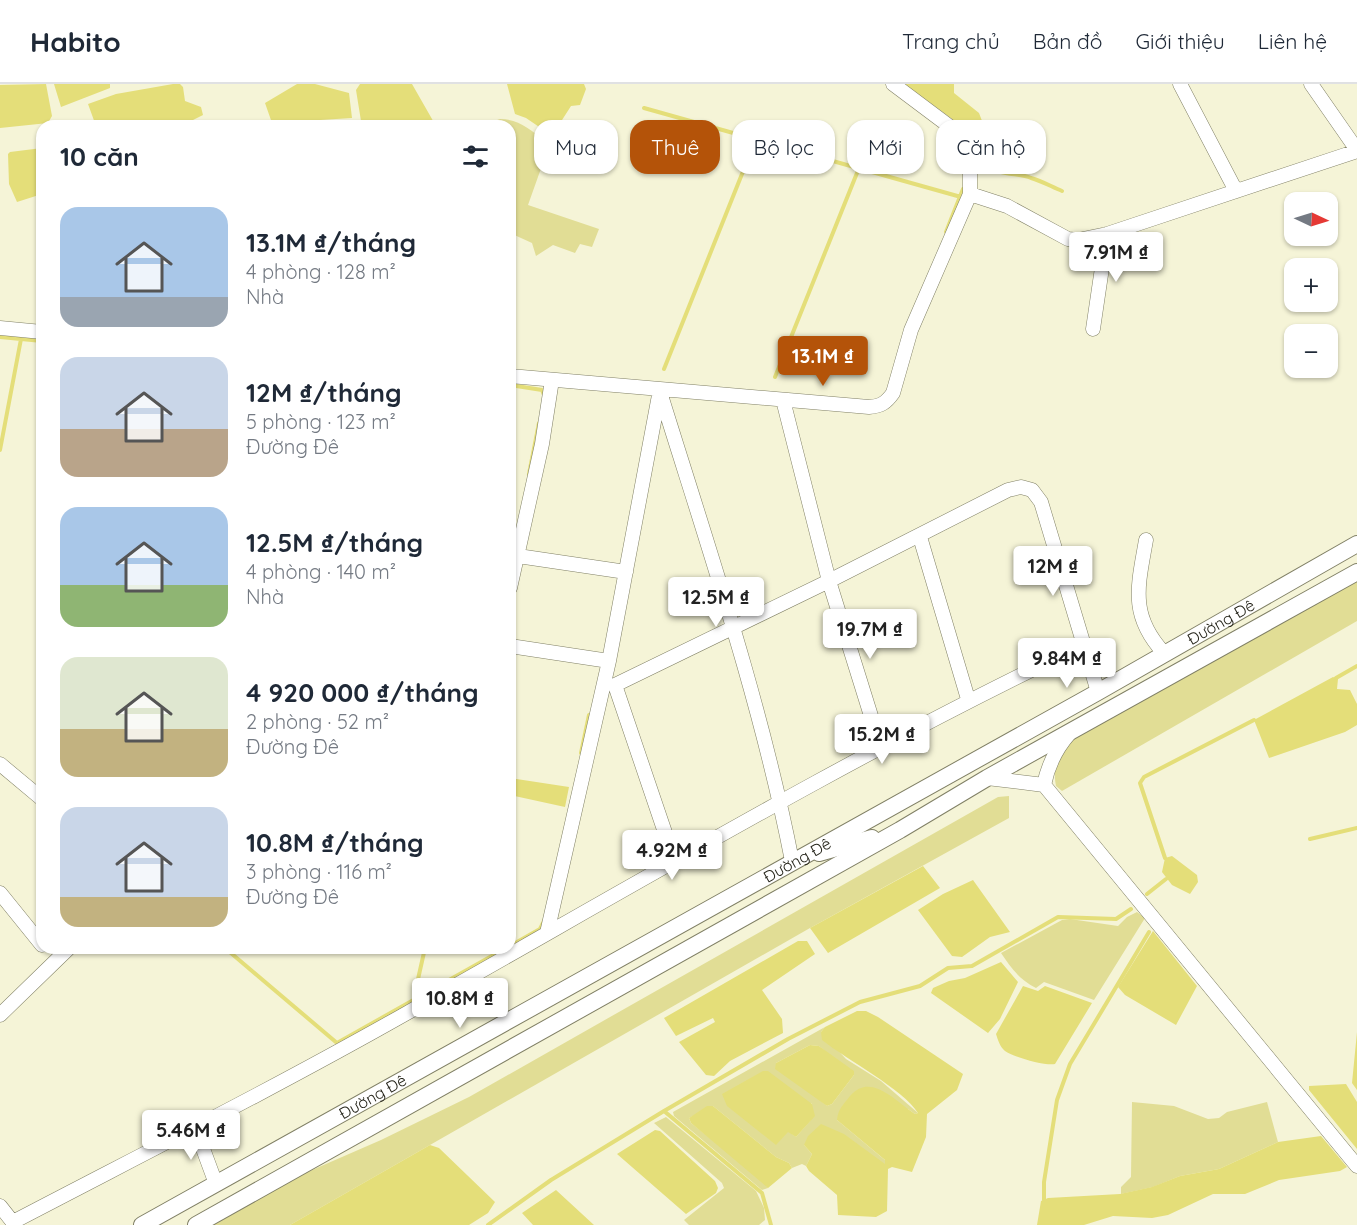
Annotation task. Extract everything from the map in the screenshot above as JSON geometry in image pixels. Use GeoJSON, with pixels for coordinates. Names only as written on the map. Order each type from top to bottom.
{"type":"FeatureCollection","features":[{"type":"Feature","properties":{"kind":"street"},"geometry":{"type":"LineString","coordinates":[[516,377],[869,406],[880,406],[887,402],[893,393],[911,330],[970,194],[970,155],[965,138],[893,84]]}},
{"type":"Feature","properties":{"kind":"street"},"geometry":{"type":"LineString","coordinates":[[1180,84],[1236,191]]}},
{"type":"Feature","properties":{"kind":"street"},"geometry":{"type":"LineString","coordinates":[[970,194],[1007,206],[1068,239],[1078,240],[1107,234],[1357,151],[1311,84]]}},
{"type":"Feature","properties":{"kind":"street"},"geometry":{"type":"LineString","coordinates":[[1093,328],[1107,234]]}},
{"type":"Feature","properties":{"kind":"street"},"geometry":{"type":"LineString","coordinates":[[0,328],[36,331]]}},
{"type":"Feature","properties":{"kind":"street"},"geometry":{"type":"LineString","coordinates":[[516,564],[552,380]]}},
{"type":"Feature","properties":{"kind":"street"},"geometry":{"type":"LineString","coordinates":[[547,933],[609,683],[609,661],[660,390]]}},
{"type":"Feature","properties":{"kind":"street"},"geometry":{"type":"LineString","coordinates":[[660,390],[733,630],[780,801],[792,861],[900,830]]}},
{"type":"Feature","properties":{"kind":"street"},"geometry":{"type":"LineString","coordinates":[[783,400],[829,581],[881,748]]}},
{"type":"Feature","properties":{"kind":"street"},"geometry":{"type":"LineString","coordinates":[[609,683],[733,630],[920,537],[1008,490],[1021,486],[1032,489],[1041,502],[1098,692]]}},
{"type":"Feature","properties":{"kind":"street"},"geometry":{"type":"LineString","coordinates":[[920,537],[969,699]]}},
{"type":"Feature","properties":{"kind":"street"},"geometry":{"type":"LineString","coordinates":[[1146,540],[1139,608],[1146,632],[1164,653]]}},
{"type":"Feature","properties":{"kind":"street","name":"Đường Đê"},"geometry":{"type":"LineString","coordinates":[[142,1225],[1098,692],[1357,544]]}},
{"type":"Feature","properties":{"kind":"street"},"geometry":{"type":"LineString","coordinates":[[518,556],[626,572]]}},
{"type":"Feature","properties":{"kind":"street","name":"Đường Đê"},"geometry":{"type":"LineString","coordinates":[[196,1225],[900,830],[987,778],[1357,572]]}},
{"type":"Feature","properties":{"kind":"street"},"geometry":{"type":"LineString","coordinates":[[516,951],[780,801],[969,699],[1083,645]]}},
{"type":"Feature","properties":{"kind":"street"},"geometry":{"type":"LineString","coordinates":[[516,647],[609,661]]}},
{"type":"Feature","properties":{"kind":"street"},"geometry":{"type":"LineString","coordinates":[[609,683],[675,862]]}},
{"type":"Feature","properties":{"kind":"street"},"geometry":{"type":"LineString","coordinates":[[1044,785],[1047,768],[1057,748],[1068,734]]}},
{"type":"Feature","properties":{"kind":"street"},"geometry":{"type":"LineString","coordinates":[[0,764],[36,794]]}},
{"type":"Feature","properties":{"kind":"street"},"geometry":{"type":"LineString","coordinates":[[987,778],[1044,785],[1357,1166]]}},
{"type":"Feature","properties":{"kind":"street"},"geometry":{"type":"LineString","coordinates":[[0,892],[36,937]]}},
{"type":"Feature","properties":{"kind":"street"},"geometry":{"type":"LineString","coordinates":[[49,954],[55,961]]}},
{"type":"Feature","properties":{"kind":"street"},"geometry":{"type":"LineString","coordinates":[[0,1015],[63,954]]}},
{"type":"Feature","properties":{"kind":"street"},"geometry":{"type":"LineString","coordinates":[[0,1206],[14,1223],[405,1014],[510,954]]}},
{"type":"Feature","properties":{"kind":"street"},"geometry":{"type":"LineString","coordinates":[[195,1127],[216,1184]]}},
{"type":"Feature","properties":{"kind":"shaded area"},"geometry":{"type":"Polygon","coordinates":[[[46,84],[52,116],[50,120],[36,120],[36,124],[0,128],[0,85],[46,84]]]}},
{"type":"Feature","properties":{"kind":"shaded area"},"geometry":{"type":"Polygon","coordinates":[[[54,84],[110,84],[110,88],[61,107],[54,84]]]}},
{"type":"Feature","properties":{"kind":"shaded area"},"geometry":{"type":"Polygon","coordinates":[[[180,84],[183,87],[185,101],[201,107],[203,115],[193,120],[94,120],[88,104],[116,94],[180,84]]]}},
{"type":"Feature","properties":{"kind":"shaded area"},"geometry":{"type":"Polygon","coordinates":[[[297,84],[315,84],[349,93],[352,118],[271,120],[265,103],[297,84]]]}},
{"type":"Feature","properties":{"kind":"shaded area"},"geometry":{"type":"Polygon","coordinates":[[[360,84],[412,84],[433,120],[361,120],[356,90],[360,84]]]}},
{"type":"Feature","properties":{"kind":"shaded area"},"geometry":{"type":"Polygon","coordinates":[[[507,84],[584,84],[586,89],[580,105],[571,106],[562,120],[534,120],[534,123],[515,114],[507,84]]]}},
{"type":"Feature","properties":{"kind":"shaded area"},"geometry":{"type":"Polygon","coordinates":[[[904,84],[954,84],[954,93],[979,113],[982,120],[954,120],[904,84]]]}},
{"type":"Feature","properties":{"kind":"shaded area"},"geometry":{"type":"Polygon","coordinates":[[[516,122],[534,132],[534,174],[539,174],[528,205],[599,229],[592,247],[580,244],[575,253],[553,245],[536,256],[532,243],[516,236],[516,122]]]}},
{"type":"Feature","properties":{"kind":"shaded area"},"geometry":{"type":"Polygon","coordinates":[[[36,149],[36,196],[17,202],[9,184],[8,154],[36,149]]]}},
{"type":"Feature","properties":{"kind":"shaded area"},"geometry":{"type":"Polygon","coordinates":[[[1357,577],[1357,621],[1062,791],[1056,786],[1055,770],[1060,756],[1080,733],[1357,577]]]}},
{"type":"Feature","properties":{"kind":"shaded area"},"geometry":{"type":"Polygon","coordinates":[[[1333,677],[1338,679],[1337,689],[1350,690],[1357,704],[1357,725],[1345,732],[1269,758],[1254,720],[1333,677]]]}},
{"type":"Feature","properties":{"kind":"shaded area"},"geometry":{"type":"Polygon","coordinates":[[[516,779],[569,787],[565,807],[516,796],[516,779]]]}},
{"type":"Feature","properties":{"kind":"shaded area"},"geometry":{"type":"Polygon","coordinates":[[[1009,796],[1009,818],[810,928],[290,1225],[213,1225],[303,1174],[381,1140],[469,1097],[998,797],[1009,796]]]}},
{"type":"Feature","properties":{"kind":"shaded area"},"geometry":{"type":"Polygon","coordinates":[[[1172,856],[1197,875],[1198,882],[1190,894],[1172,885],[1162,872],[1165,858],[1172,856]]]}},
{"type":"Feature","properties":{"kind":"shaded area"},"geometry":{"type":"Polygon","coordinates":[[[923,866],[940,888],[828,953],[810,928],[923,866]]]}},
{"type":"Feature","properties":{"kind":"shaded area"},"geometry":{"type":"Polygon","coordinates":[[[973,880],[1010,932],[990,937],[962,957],[952,956],[918,910],[943,894],[973,880]]]}},
{"type":"Feature","properties":{"kind":"shaded area"},"geometry":{"type":"Polygon","coordinates":[[[1137,912],[1145,918],[1094,1000],[1044,982],[1036,988],[1016,973],[1001,953],[1062,920],[1070,919],[1118,926],[1127,917],[1137,912]]]}},
{"type":"Feature","properties":{"kind":"shaded area"},"geometry":{"type":"Polygon","coordinates":[[[1153,931],[1197,986],[1176,1025],[1125,995],[1118,987],[1153,931]]]}},
{"type":"Feature","properties":{"kind":"shaded area"},"geometry":{"type":"Polygon","coordinates":[[[798,941],[807,941],[815,954],[762,990],[782,1019],[783,1033],[730,1061],[714,1076],[706,1075],[679,1042],[715,1022],[713,1018],[676,1036],[664,1018],[798,941]]]}},
{"type":"Feature","properties":{"kind":"shaded area"},"geometry":{"type":"Polygon","coordinates":[[[1001,962],[1018,982],[1000,1019],[988,1033],[931,993],[933,988],[949,981],[965,978],[1001,962]]]}},
{"type":"Feature","properties":{"kind":"shaded area"},"geometry":{"type":"Polygon","coordinates":[[[1023,986],[1038,991],[1045,986],[1092,1003],[1055,1064],[1015,1056],[1005,1051],[998,1041],[996,1034],[1023,986]]]}},
{"type":"Feature","properties":{"kind":"shaded area"},"geometry":{"type":"Polygon","coordinates":[[[857,1011],[866,1011],[878,1017],[963,1074],[957,1090],[927,1114],[926,1137],[912,1172],[892,1167],[888,1169],[887,1211],[876,1217],[838,1215],[837,1195],[809,1171],[806,1166],[812,1154],[804,1145],[808,1136],[821,1124],[844,1134],[885,1164],[885,1160],[837,1120],[841,1107],[858,1089],[866,1087],[883,1091],[915,1114],[918,1113],[900,1094],[822,1040],[821,1032],[825,1027],[857,1011]]]}},
{"type":"Feature","properties":{"kind":"shaded area"},"geometry":{"type":"Polygon","coordinates":[[[825,1027],[821,1032],[846,1059],[881,1081],[918,1113],[915,1114],[908,1109],[837,1120],[886,1161],[886,1165],[804,1145],[812,1154],[806,1166],[802,1164],[792,1168],[789,1163],[776,1157],[713,1106],[689,1118],[691,1123],[762,1180],[768,1188],[762,1190],[674,1116],[673,1112],[825,1027]],[[810,1045],[776,1063],[827,1106],[832,1104],[854,1075],[819,1046],[810,1045]],[[812,1103],[780,1138],[788,1131],[796,1137],[811,1120],[812,1103]]]}},
{"type":"Feature","properties":{"kind":"shaded area"},"geometry":{"type":"Polygon","coordinates":[[[1357,1032],[1357,1090],[1352,1083],[1357,1032]]]}},
{"type":"Feature","properties":{"kind":"shaded area"},"geometry":{"type":"Polygon","coordinates":[[[810,1045],[819,1046],[854,1071],[854,1075],[832,1104],[827,1106],[775,1069],[776,1063],[810,1045]]]}},
{"type":"Feature","properties":{"kind":"shaded area"},"geometry":{"type":"Polygon","coordinates":[[[763,1071],[768,1071],[812,1104],[815,1116],[796,1137],[788,1132],[776,1145],[727,1106],[722,1094],[763,1071]]]}},
{"type":"Feature","properties":{"kind":"shaded area"},"geometry":{"type":"Polygon","coordinates":[[[1346,1084],[1357,1102],[1357,1149],[1309,1090],[1309,1086],[1346,1084]]]}},
{"type":"Feature","properties":{"kind":"shaded area"},"geometry":{"type":"Polygon","coordinates":[[[1132,1102],[1174,1106],[1208,1119],[1219,1118],[1227,1112],[1267,1102],[1278,1142],[1219,1169],[1180,1176],[1153,1187],[1121,1194],[1121,1187],[1131,1177],[1132,1102]]]}},
{"type":"Feature","properties":{"kind":"shaded area"},"geometry":{"type":"Polygon","coordinates":[[[707,1106],[713,1106],[776,1157],[789,1163],[792,1168],[768,1188],[691,1123],[689,1118],[707,1106]]]}},
{"type":"Feature","properties":{"kind":"shaded area"},"geometry":{"type":"Polygon","coordinates":[[[666,1117],[756,1191],[764,1208],[765,1220],[759,1225],[689,1225],[684,1220],[724,1188],[722,1183],[654,1123],[666,1117]]]}},
{"type":"Feature","properties":{"kind":"shaded area"},"geometry":{"type":"Polygon","coordinates":[[[655,1130],[660,1131],[715,1181],[718,1188],[716,1193],[686,1214],[617,1154],[655,1130]]]}},
{"type":"Feature","properties":{"kind":"shaded area"},"geometry":{"type":"Polygon","coordinates":[[[1321,1136],[1347,1167],[1340,1171],[1279,1180],[1245,1194],[1213,1194],[1168,1215],[1152,1218],[1113,1216],[1084,1225],[1037,1225],[1041,1201],[1048,1198],[1120,1194],[1152,1187],[1180,1176],[1219,1169],[1278,1142],[1321,1136]]]}},
{"type":"Feature","properties":{"kind":"shaded area"},"geometry":{"type":"Polygon","coordinates":[[[430,1145],[439,1148],[495,1202],[488,1213],[469,1225],[290,1225],[430,1145]]]}},
{"type":"Feature","properties":{"kind":"shaded area"},"geometry":{"type":"Polygon","coordinates":[[[556,1190],[594,1225],[533,1225],[522,1213],[556,1190]]]}},
{"type":"Feature","properties":{"kind":"waterway"},"geometry":{"type":"LineString","coordinates":[[644,108],[961,197]]}},
{"type":"Feature","properties":{"kind":"waterway"},"geometry":{"type":"LineString","coordinates":[[664,369],[742,174]]}},
{"type":"Feature","properties":{"kind":"waterway"},"geometry":{"type":"LineString","coordinates":[[775,377],[857,174]]}},
{"type":"Feature","properties":{"kind":"waterway"},"geometry":{"type":"LineString","coordinates":[[1014,174],[1035,179],[1062,191]]}},
{"type":"Feature","properties":{"kind":"waterway"},"geometry":{"type":"LineString","coordinates":[[946,232],[963,189]]}},
{"type":"Feature","properties":{"kind":"waterway"},"geometry":{"type":"LineString","coordinates":[[0,337],[36,340]]}},
{"type":"Feature","properties":{"kind":"waterway"},"geometry":{"type":"LineString","coordinates":[[0,450],[21,339]]}},
{"type":"Feature","properties":{"kind":"waterway"},"geometry":{"type":"LineString","coordinates":[[516,386],[542,390],[544,395]]}},
{"type":"Feature","properties":{"kind":"waterway"},"geometry":{"type":"LineString","coordinates":[[529,474],[539,423]]}},
{"type":"Feature","properties":{"kind":"waterway"},"geometry":{"type":"LineString","coordinates":[[1336,678],[1357,666]]}},
{"type":"Feature","properties":{"kind":"waterway"},"geometry":{"type":"LineString","coordinates":[[581,753],[589,715]]}},
{"type":"Feature","properties":{"kind":"waterway"},"geometry":{"type":"LineString","coordinates":[[1165,858],[1140,783],[1144,777],[1254,720]]}},
{"type":"Feature","properties":{"kind":"waterway"},"geometry":{"type":"LineString","coordinates":[[1310,839],[1357,828]]}},
{"type":"Feature","properties":{"kind":"waterway"},"geometry":{"type":"LineString","coordinates":[[1147,894],[1166,879]]}},
{"type":"Feature","properties":{"kind":"waterway"},"geometry":{"type":"LineString","coordinates":[[488,1225],[551,1180],[664,1111],[788,1039],[860,1002],[920,986],[948,968],[972,966],[1058,917],[1116,919],[1131,909]]}},
{"type":"Feature","properties":{"kind":"waterway"},"geometry":{"type":"LineString","coordinates":[[516,943],[540,929],[544,921]]}},
{"type":"Feature","properties":{"kind":"waterway"},"geometry":{"type":"LineString","coordinates":[[1044,1200],[1044,1182],[1057,1100],[1070,1064],[1149,932]]}},
{"type":"Feature","properties":{"kind":"waterway"},"geometry":{"type":"LineString","coordinates":[[232,954],[337,1043],[495,954]]}},
{"type":"Feature","properties":{"kind":"waterway"},"geometry":{"type":"LineString","coordinates":[[420,997],[416,988],[424,954]]}},
{"type":"Feature","properties":{"kind":"waterway"},"geometry":{"type":"LineString","coordinates":[[664,1111],[762,1193],[771,1225]]}}]}
